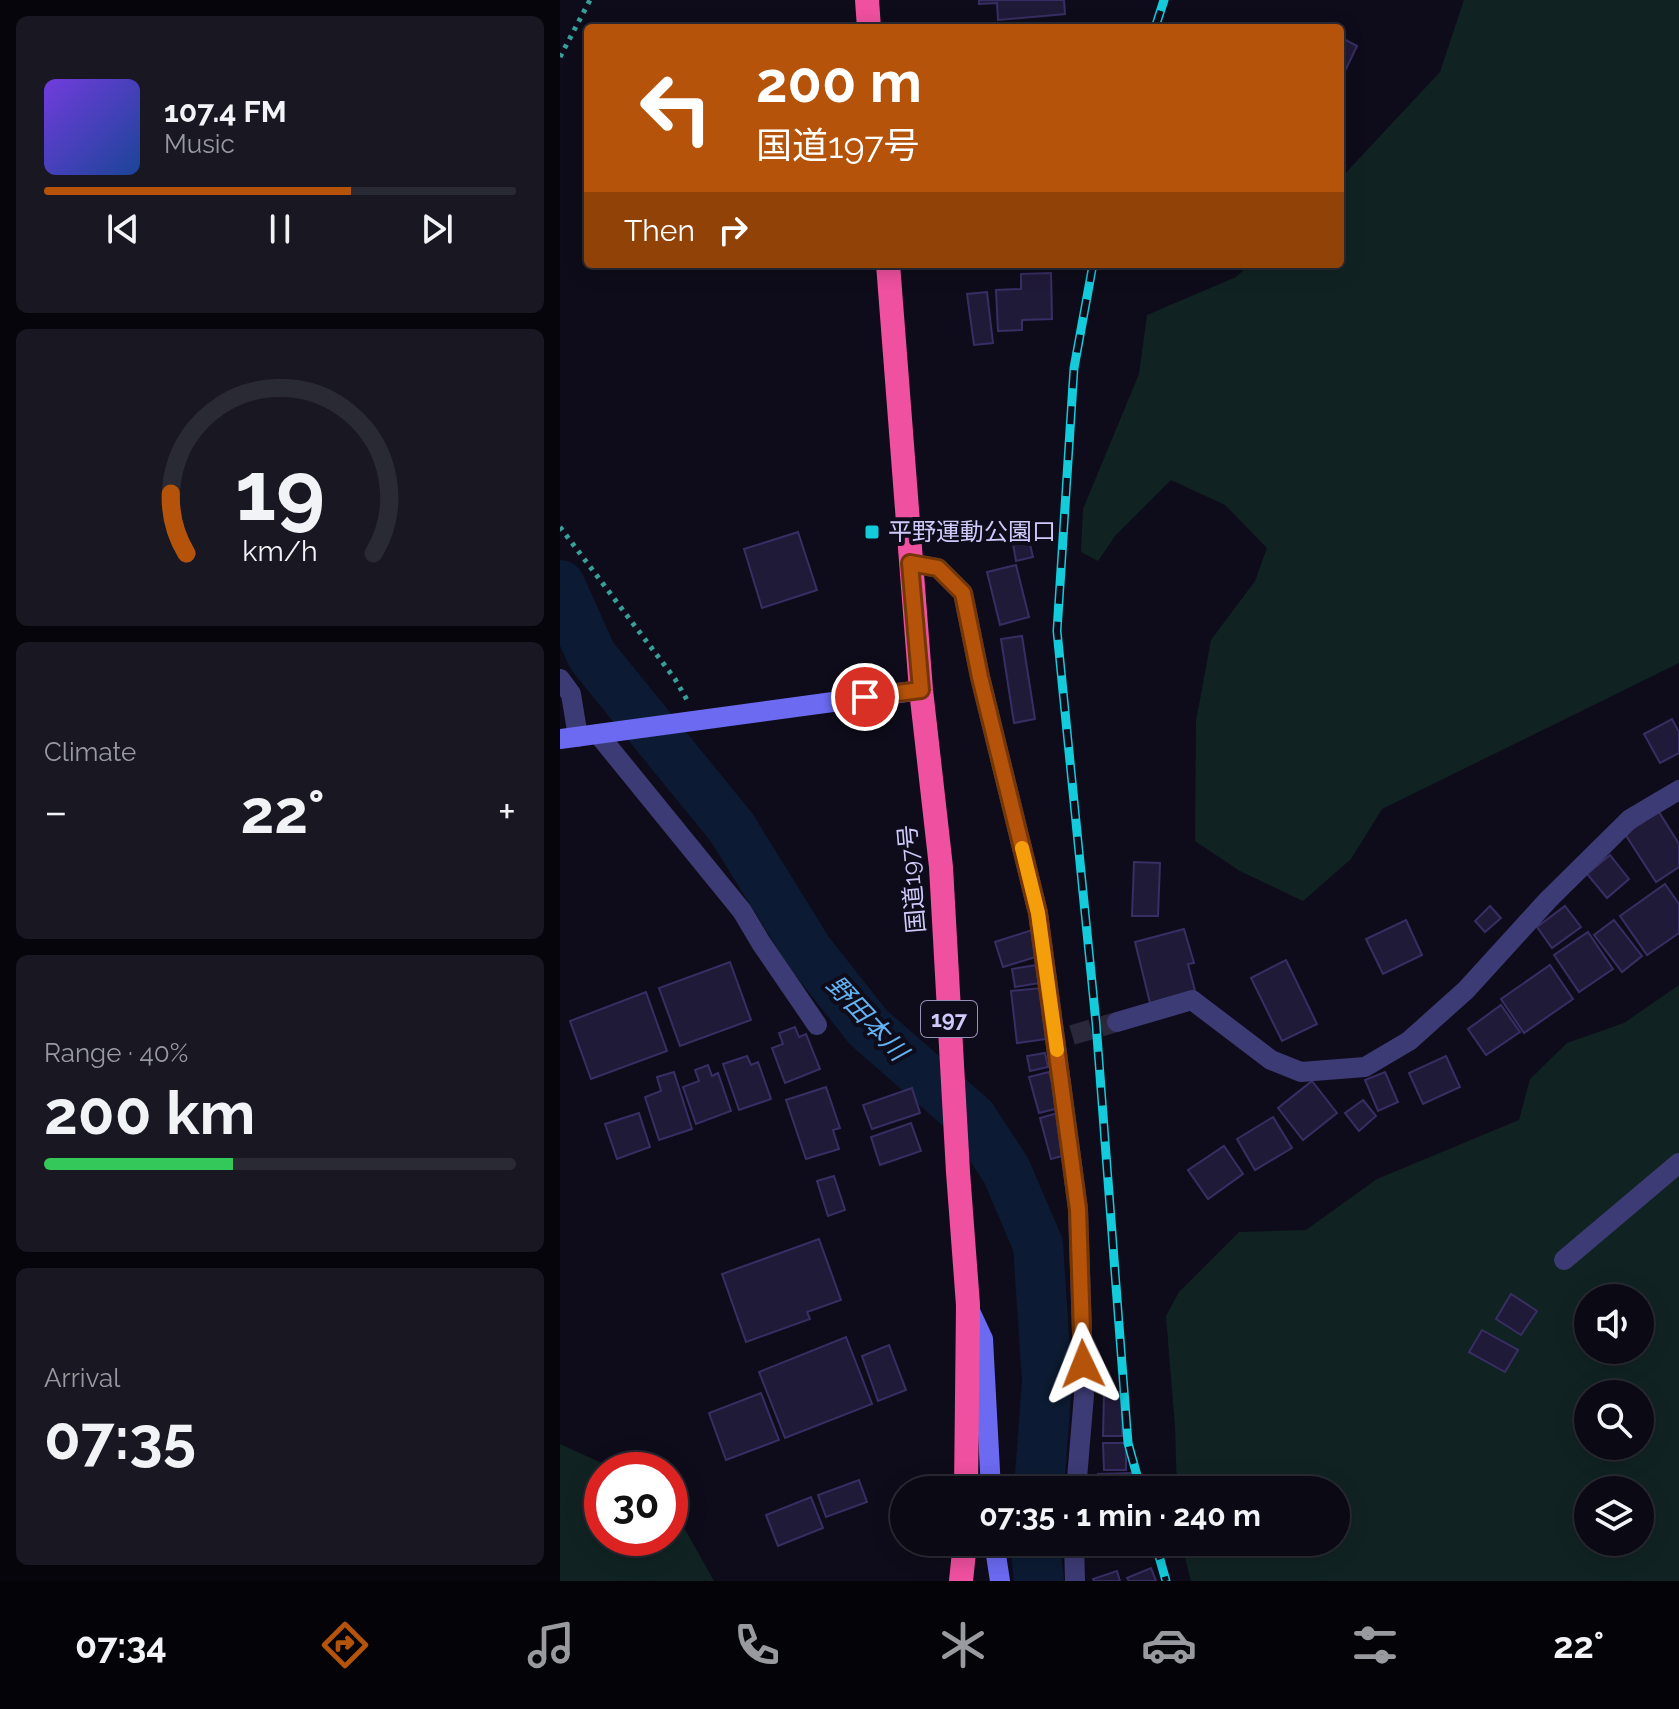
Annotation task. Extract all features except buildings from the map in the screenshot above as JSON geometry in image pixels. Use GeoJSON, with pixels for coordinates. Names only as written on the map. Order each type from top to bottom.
{"type":"FeatureCollection","features":[{"type":"Feature","properties":{"kind":"highway"},"geometry":{"type":"LineString","coordinates":[[867,0],[869,24]]}},
{"type":"Feature","properties":{"kind":"highway","name":"国道197号"},"geometry":{"type":"LineString","coordinates":[[888,268],[921,690],[941,867],[968,1305],[966,1476]]}},
{"type":"Feature","properties":{"kind":"highway"},"geometry":{"type":"LineString","coordinates":[[961,1581],[964,1556]]}},
{"type":"Feature","properties":{"kind":"street"},"geometry":{"type":"LineString","coordinates":[[910,563],[938,568],[963,593],[1064,1037],[1078,1209],[1084,1395],[1077,1476]]}},
{"type":"Feature","properties":{"kind":"street"},"geometry":{"type":"LineString","coordinates":[[560,679],[571,694],[587,736],[742,911],[817,1025]]}},
{"type":"Feature","properties":{"kind":"street"},"geometry":{"type":"LineString","coordinates":[[587,736],[921,690]]}},
{"type":"Feature","properties":{"kind":"street"},"geometry":{"type":"LineString","coordinates":[[1117,1022],[1192,1000],[1271,1060],[1301,1072],[1365,1067],[1409,1041],[1466,990],[1548,900],[1630,819],[1679,790]]}},
{"type":"Feature","properties":{"kind":"street"},"geometry":{"type":"LineString","coordinates":[[1564,1260],[1679,1163]]}},
{"type":"Feature","properties":{"kind":"street"},"geometry":{"type":"LineString","coordinates":[[968,1305],[983,1339],[990,1476]]}},
{"type":"Feature","properties":{"kind":"street"},"geometry":{"type":"LineString","coordinates":[[996,1556],[1000,1581]]}},
{"type":"Feature","properties":{"kind":"street"},"geometry":{"type":"LineString","coordinates":[[1074,1556],[1075,1581]]}},
{"type":"Feature","properties":{"kind":"path"},"geometry":{"type":"LineString","coordinates":[[560,57],[590,0]]}},
{"type":"Feature","properties":{"kind":"path"},"geometry":{"type":"LineString","coordinates":[[560,527],[675,679],[695,720]]}},
{"type":"Feature","properties":{"kind":"green space"},"geometry":{"type":"Polygon","coordinates":[[[1464,0],[1679,0],[1679,663],[1382,809],[1351,859],[1303,901],[1240,871],[1195,841],[1196,721],[1211,640],[1255,581],[1267,548],[1225,505],[1171,480],[1115,536],[1098,561],[1081,552],[1083,509],[1139,374],[1147,315],[1236,277],[1246,268],[1344,268],[1344,175],[1440,72],[1464,0]]]}},
{"type":"Feature","properties":{"kind":"green space"},"geometry":{"type":"Polygon","coordinates":[[[1679,985],[1679,1581],[1191,1581],[1185,1556],[1350,1556],[1350,1476],[1177,1476],[1166,1316],[1179,1292],[1239,1232],[1306,1230],[1377,1179],[1519,1120],[1530,1079],[1567,1043],[1624,1023],[1679,985]]]}},
{"type":"Feature","properties":{"kind":"green space"},"geometry":{"type":"Polygon","coordinates":[[[560,1444],[584,1455],[584,1556],[688,1556],[688,1535],[714,1581],[560,1581],[560,1444]]]}},
{"type":"Feature","properties":{"kind":"waterway","name":"野田本川"},"geometry":{"type":"LineString","coordinates":[[560,585],[592,656],[732,828],[808,951],[868,1027],[972,1118],[1006,1170],[1038,1245],[1047,1381],[1040,1476]]}},
{"type":"Feature","properties":{"kind":"waterway","name":"野田本川"},"geometry":{"type":"LineString","coordinates":[[1036,1556],[1039,1581]]}},
{"type":"Feature","properties":{"kind":"tunnel"},"geometry":{"type":"LineString","coordinates":[[1072,1035],[1117,1022]]}},
{"type":"Feature","properties":{"kind":"railway"},"geometry":{"type":"LineString","coordinates":[[1156,24],[1164,0]]}},
{"type":"Feature","properties":{"kind":"railway"},"geometry":{"type":"LineString","coordinates":[[1092,268],[1074,368],[1057,631],[1096,1023],[1128,1443],[1137,1476]]}},
{"type":"Feature","properties":{"kind":"railway"},"geometry":{"type":"LineString","coordinates":[[1159,1556],[1166,1581]]}},
{"type":"Feature","properties":{"kind":"slow traffic"},"geometry":{"type":"LineString","coordinates":[[1022,848],[1038,913],[1057,1050]]}},
{"type":"Feature","properties":{"kind":"place","name":"平野運動公園口"},"geometry":{"type":"Point","coordinates":[872,532]}},
{"type":"Feature","properties":{"kind":"route"},"geometry":{"type":"LineString","coordinates":[[865,697],[921,690],[910,563],[938,568],[963,593],[980,677],[1038,913],[1078,1209],[1083,1364]]}}]}
